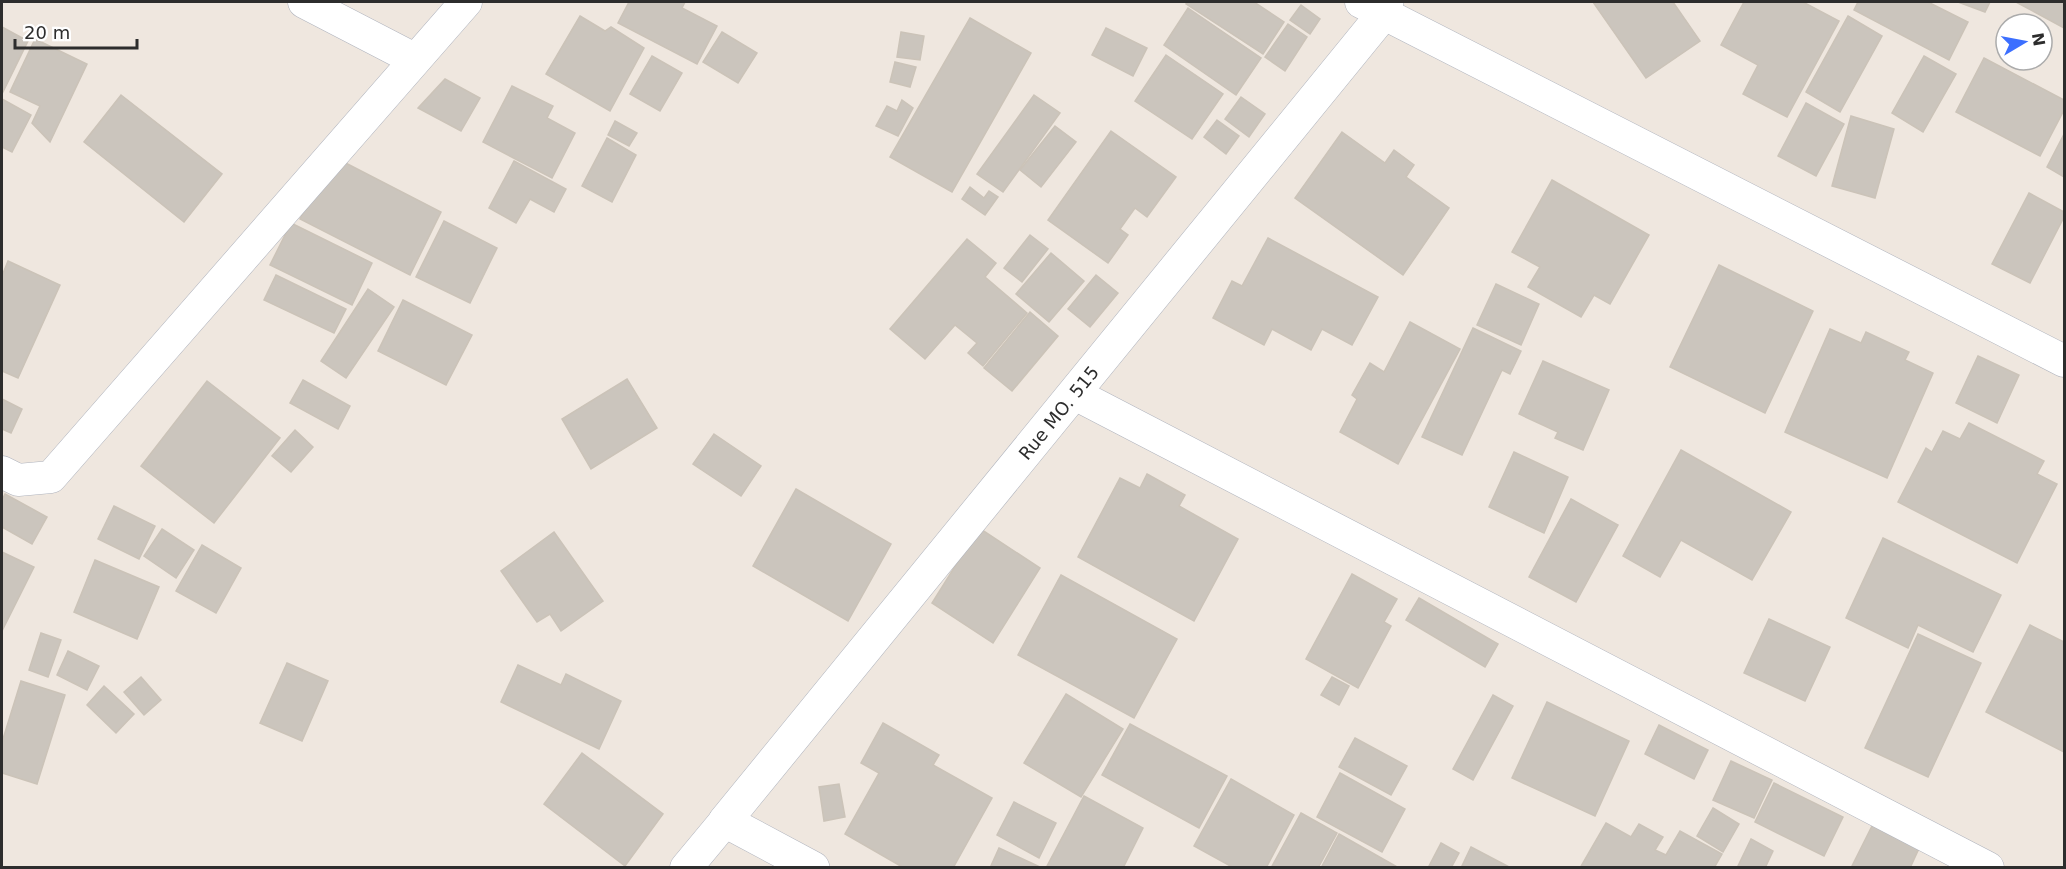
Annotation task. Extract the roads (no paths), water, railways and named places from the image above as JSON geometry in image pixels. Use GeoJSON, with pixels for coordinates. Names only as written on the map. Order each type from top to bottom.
{"type":"FeatureCollection","features":[{"type":"Feature","properties":{"kind":"street"},"geometry":{"type":"LineString","coordinates":[[304,2],[414,59]]}},
{"type":"Feature","properties":{"kind":"street"},"geometry":{"type":"LineString","coordinates":[[2,472],[18,480],[51,477],[466,2]]}},
{"type":"Feature","properties":{"kind":"street"},"geometry":{"type":"LineString","coordinates":[[1377,5],[2064,360]]}},
{"type":"Feature","properties":{"kind":"street","name":"Rue MO. 515"},"geometry":{"type":"LineString","coordinates":[[724,821],[1075,394],[1377,5]]}},
{"type":"Feature","properties":{"kind":"street"},"geometry":{"type":"LineString","coordinates":[[1075,394],[1988,867]]}},
{"type":"Feature","properties":{"kind":"street"},"geometry":{"type":"LineString","coordinates":[[686,867],[724,821],[813,867]]}}]}
